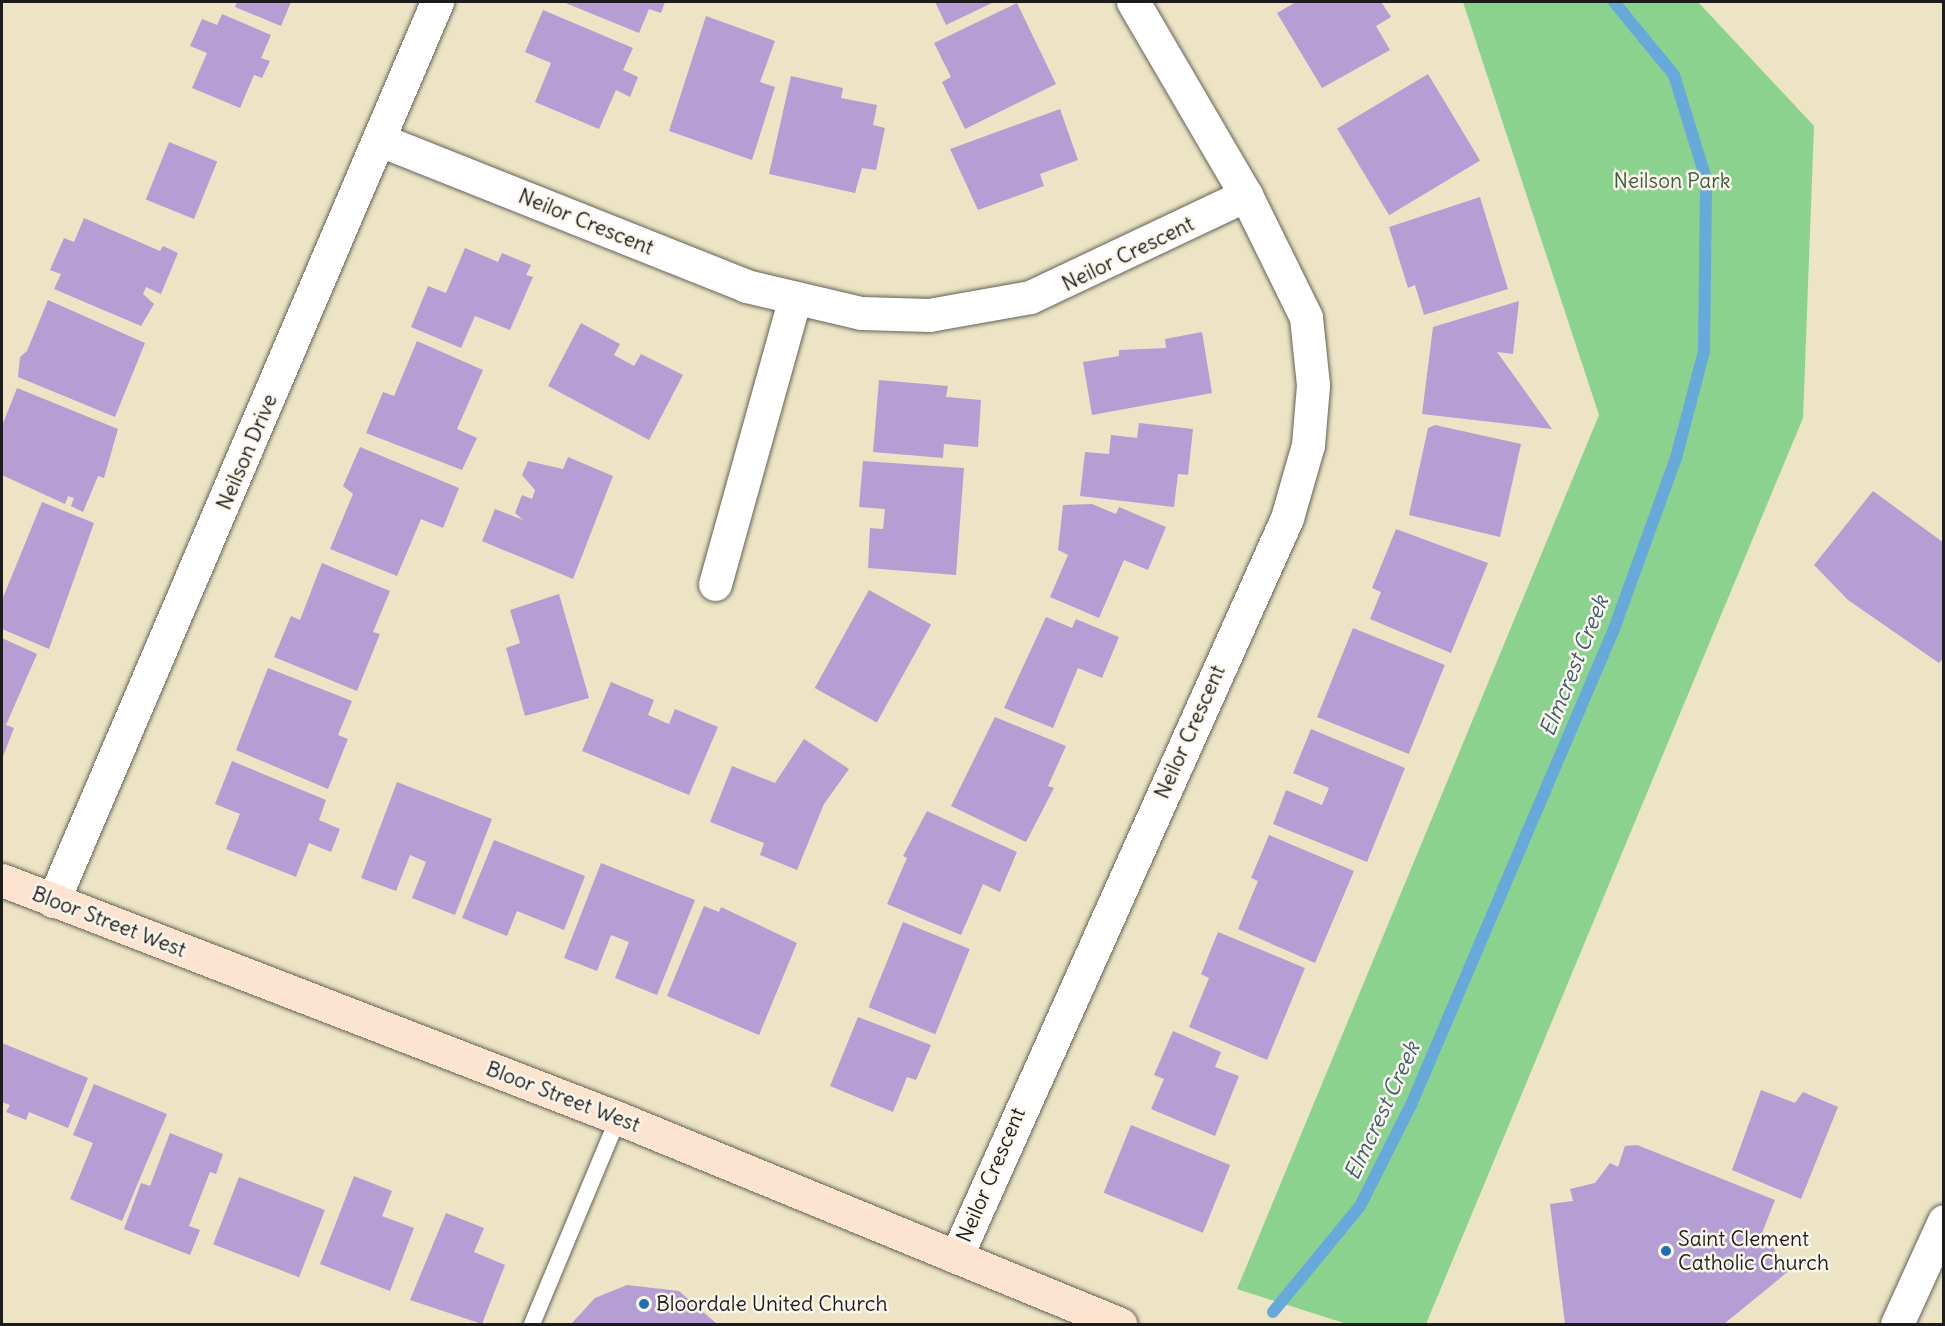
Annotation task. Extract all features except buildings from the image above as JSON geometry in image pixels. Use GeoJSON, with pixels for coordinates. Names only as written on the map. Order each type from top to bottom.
{"type":"FeatureCollection","features":[{"type":"Feature","properties":{"kind":"main road","name":"Bloor Street West"},"geometry":{"type":"LineString","coordinates":[[2,880],[618,1118],[1120,1324]]}},
{"type":"Feature","properties":{"kind":"street","name":"Neilson Drive"},"geometry":{"type":"LineString","coordinates":[[53,901],[437,2]]}},
{"type":"Feature","properties":{"kind":"street","name":"Neilor Crescent"},"geometry":{"type":"LineString","coordinates":[[956,1257],[1287,518],[1308,445],[1313,385],[1306,317],[1246,195],[1133,2]]}},
{"type":"Feature","properties":{"kind":"street","name":"Neilor Crescent"},"geometry":{"type":"LineString","coordinates":[[380,140],[794,301],[895,315],[997,306],[1063,286],[1246,195]]}},
{"type":"Feature","properties":{"kind":"street"},"geometry":{"type":"LineString","coordinates":[[715,584],[794,301]]}},
{"type":"Feature","properties":{"kind":"street"},"geometry":{"type":"LineString","coordinates":[[1897,1324],[1944,1221]]}},
{"type":"Feature","properties":{"kind":"lane"},"geometry":{"type":"LineString","coordinates":[[532,1324],[618,1118]]}},
{"type":"Feature","properties":{"kind":"green space","name":"Neilson Park"},"geometry":{"type":"Polygon","coordinates":[[[1463,2],[1698,2],[1814,126],[1803,418],[1426,1324],[1347,1324],[1237,1289],[1599,415],[1463,2]]]}},
{"type":"Feature","properties":{"kind":"waterway","name":"Elmcrest Creek"},"geometry":{"type":"LineString","coordinates":[[1273,1312],[1360,1206],[1411,1105],[1614,629],[1676,458],[1704,351],[1706,179],[1674,75],[1614,2]]}},
{"type":"Feature","properties":{"kind":"place","name":"Saint Clement Catholic Church"},"geometry":{"type":"Point","coordinates":[1666,1251]}},
{"type":"Feature","properties":{"kind":"place","name":"Bloordale United Church"},"geometry":{"type":"Point","coordinates":[644,1304]}}]}
